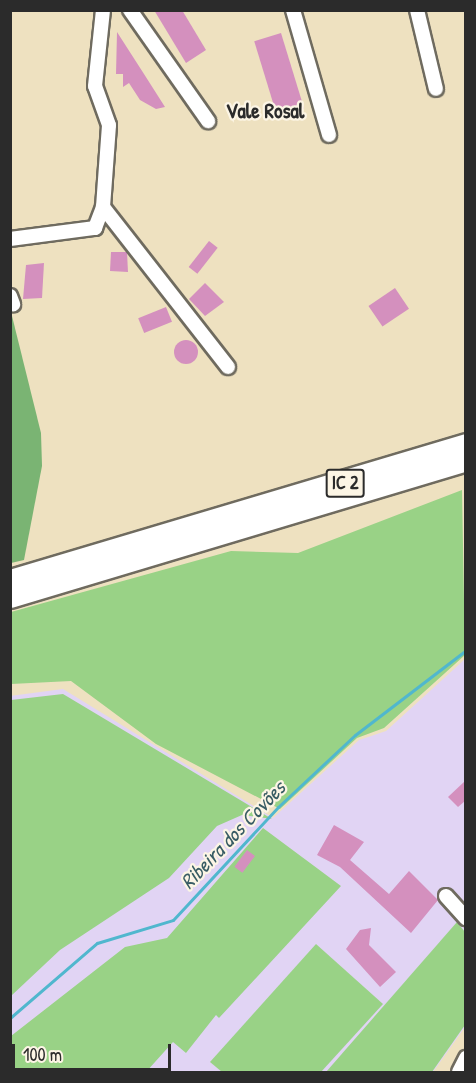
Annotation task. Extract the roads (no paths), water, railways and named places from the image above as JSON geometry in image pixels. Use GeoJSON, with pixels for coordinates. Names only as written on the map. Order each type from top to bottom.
{"type":"FeatureCollection","features":[{"type":"Feature","properties":{"kind":"highway","name":"IC 2"},"geometry":{"type":"LineString","coordinates":[[10,597],[465,444]]}},
{"type":"Feature","properties":{"kind":"highway","name":"IC 2"},"geometry":{"type":"LineString","coordinates":[[10,580],[465,460]]}},
{"type":"Feature","properties":{"kind":"street"},"geometry":{"type":"LineString","coordinates":[[10,239],[85,232],[96,228],[103,207],[109,125],[95,86],[103,10]]}},
{"type":"Feature","properties":{"kind":"street"},"geometry":{"type":"LineString","coordinates":[[130,10],[208,121]]}},
{"type":"Feature","properties":{"kind":"street"},"geometry":{"type":"LineString","coordinates":[[293,10],[329,135]]}},
{"type":"Feature","properties":{"kind":"street"},"geometry":{"type":"LineString","coordinates":[[417,10],[436,89]]}},
{"type":"Feature","properties":{"kind":"street"},"geometry":{"type":"LineString","coordinates":[[103,207],[228,367]]}},
{"type":"Feature","properties":{"kind":"street"},"geometry":{"type":"LineString","coordinates":[[446,896],[465,918]]}},
{"type":"Feature","properties":{"kind":"street"},"geometry":{"type":"LineString","coordinates":[[459,1072],[465,1058]]}},
{"type":"Feature","properties":{"kind":"waterway","name":"Ribeira dos Covões"},"geometry":{"type":"LineString","coordinates":[[10,1018],[97,943],[173,920],[278,807],[355,735],[466,650]]}},
{"type":"Feature","properties":{"kind":"district","name":"Vale Rosal"},"geometry":{"type":"Point","coordinates":[265,111]}}]}
